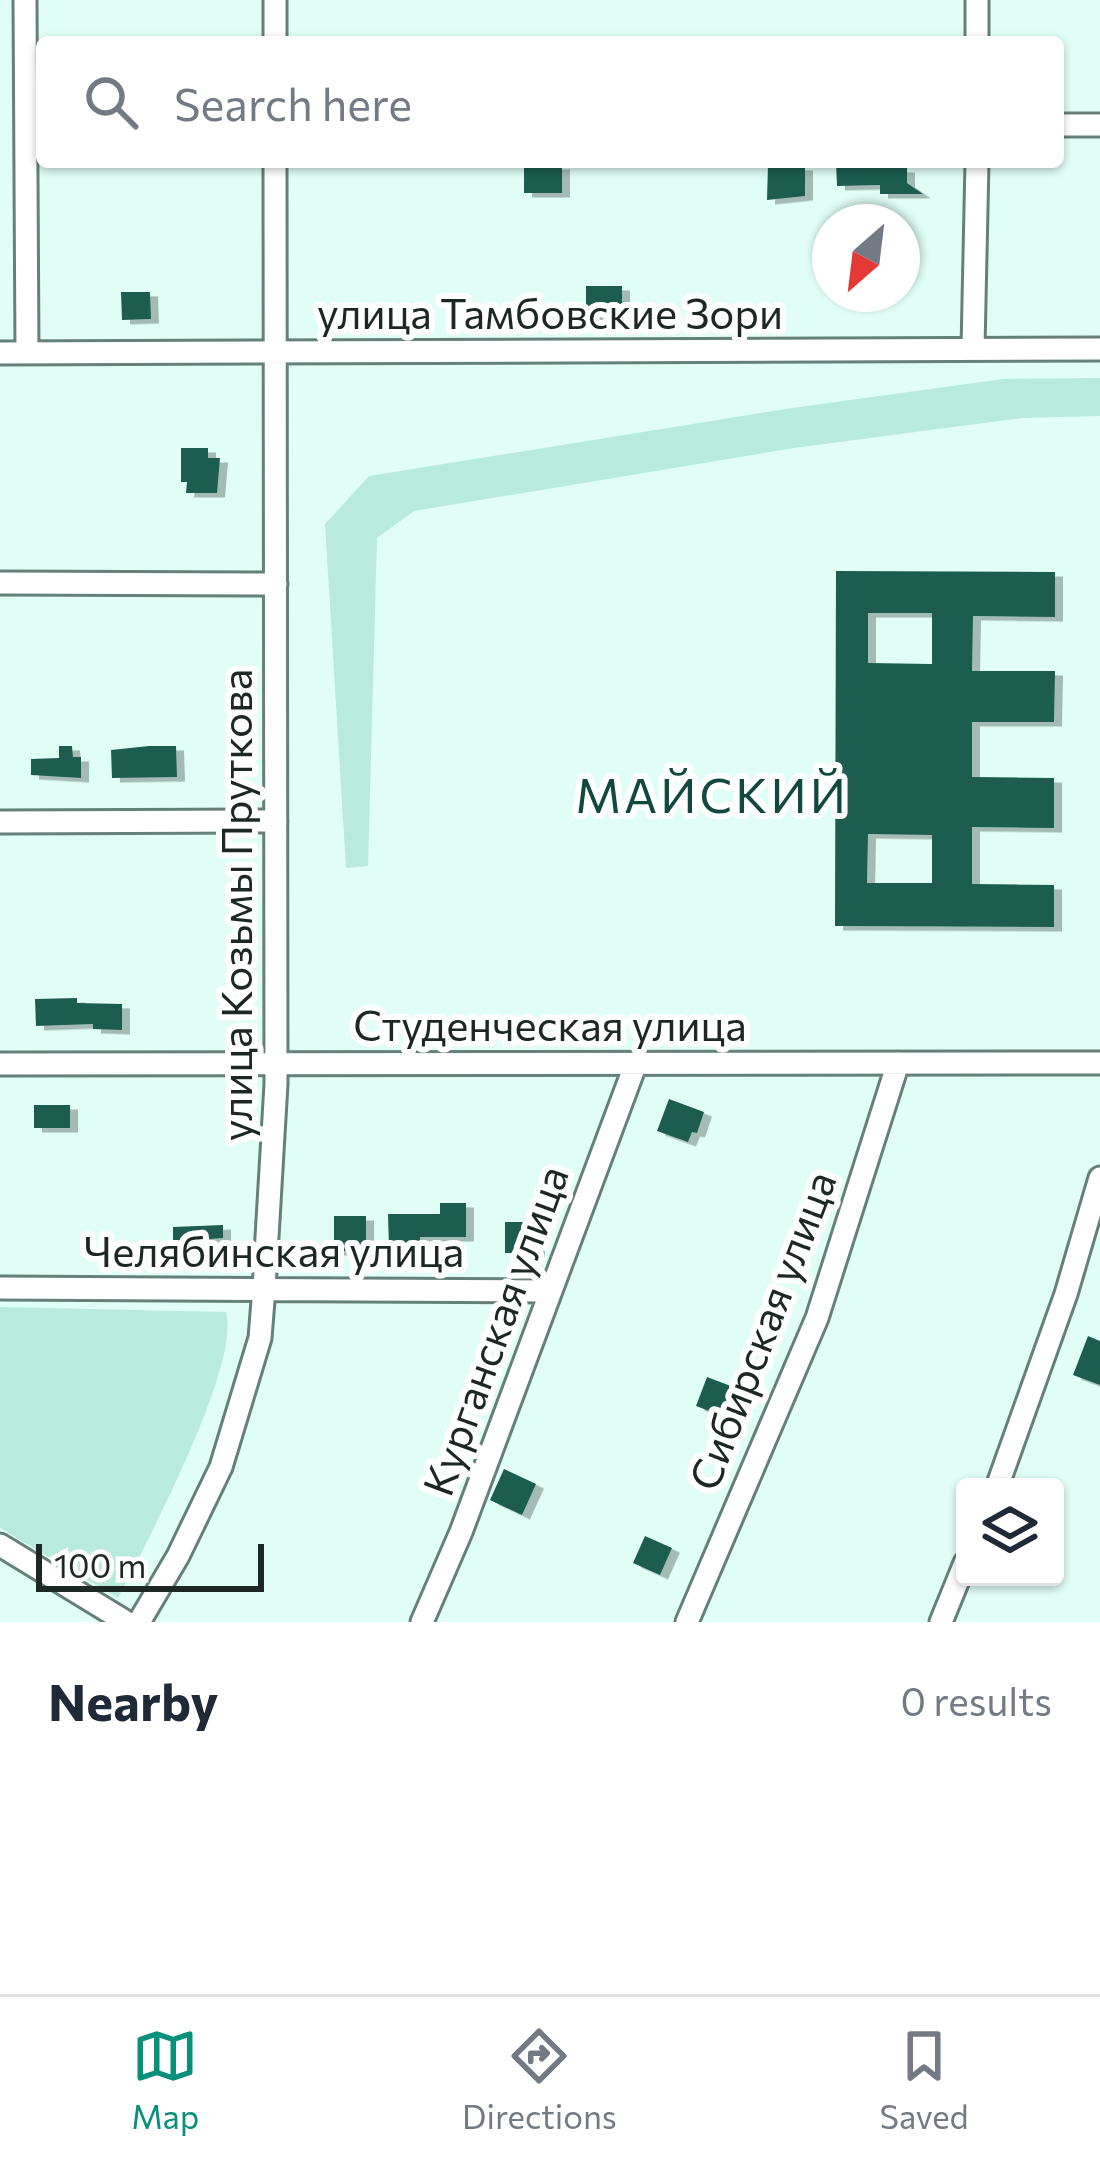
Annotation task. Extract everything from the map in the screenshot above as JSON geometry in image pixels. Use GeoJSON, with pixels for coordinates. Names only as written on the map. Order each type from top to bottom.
{"type":"FeatureCollection","features":[{"type":"Feature","properties":{"kind":"street"},"geometry":{"type":"LineString","coordinates":[[25,0],[27,353]]}},
{"type":"Feature","properties":{"kind":"street"},"geometry":{"type":"LineString","coordinates":[[275,0],[275,36]]}},
{"type":"Feature","properties":{"kind":"street"},"geometry":{"type":"LineString","coordinates":[[976,0],[977,36]]}},
{"type":"Feature","properties":{"kind":"street"},"geometry":{"type":"LineString","coordinates":[[1064,125],[1100,125]]}},
{"type":"Feature","properties":{"kind":"street","name":"улица Козьмы Пруткова"},"geometry":{"type":"LineString","coordinates":[[139,1622],[178,1556],[221,1467],[260,1338],[276,1063],[275,168]]}},
{"type":"Feature","properties":{"kind":"street"},"geometry":{"type":"LineString","coordinates":[[973,348],[977,168]]}},
{"type":"Feature","properties":{"kind":"street","name":"улица Тамбовские Зори"},"geometry":{"type":"LineString","coordinates":[[0,353],[1100,349]]}},
{"type":"Feature","properties":{"kind":"street"},"geometry":{"type":"LineString","coordinates":[[0,583],[276,584]]}},
{"type":"Feature","properties":{"kind":"street"},"geometry":{"type":"LineString","coordinates":[[0,822],[276,821]]}},
{"type":"Feature","properties":{"kind":"street","name":"Сибирская улица"},"geometry":{"type":"LineString","coordinates":[[687,1622],[817,1318],[898,1063]]}},
{"type":"Feature","properties":{"kind":"street","name":"Студенческая улица"},"geometry":{"type":"LineString","coordinates":[[0,1064],[1100,1063]]}},
{"type":"Feature","properties":{"kind":"street","name":"Курганская улица"},"geometry":{"type":"LineString","coordinates":[[422,1622],[461,1532],[636,1064]]}},
{"type":"Feature","properties":{"kind":"street"},"geometry":{"type":"LineString","coordinates":[[1000,1478],[1066,1294],[1100,1178]]}},
{"type":"Feature","properties":{"kind":"street","name":"Челябинская улица"},"geometry":{"type":"LineString","coordinates":[[0,1288],[548,1292]]}},
{"type":"Feature","properties":{"kind":"street"},"geometry":{"type":"LineString","coordinates":[[0,1545],[126,1622]]}},
{"type":"Feature","properties":{"kind":"street"},"geometry":{"type":"LineString","coordinates":[[941,1622],[956,1586]]}},
{"type":"Feature","properties":{"kind":"green space"},"geometry":{"type":"Polygon","coordinates":[[[1100,378],[1100,416],[1022,418],[794,448],[414,511],[377,538],[368,866],[346,868],[325,524],[369,476],[1003,379],[1100,378]]]}},
{"type":"Feature","properties":{"kind":"green space"},"geometry":{"type":"Polygon","coordinates":[[[0,1307],[226,1312],[227,1338],[206,1412],[118,1598],[0,1528],[0,1307]]]}},
{"type":"Feature","properties":{"kind":"building"},"geometry":{"type":"Polygon","coordinates":[[[524,168],[562,168],[562,193],[524,193],[524,168]]]}},
{"type":"Feature","properties":{"kind":"building"},"geometry":{"type":"Polygon","coordinates":[[[768,168],[805,168],[805,196],[767,200],[768,168]]]}},
{"type":"Feature","properties":{"kind":"building"},"geometry":{"type":"Polygon","coordinates":[[[836,168],[907,168],[907,183],[923,194],[880,194],[880,185],[837,186],[836,168]]]}},
{"type":"Feature","properties":{"kind":"building"},"geometry":{"type":"Polygon","coordinates":[[[586,286],[622,286],[622,317],[586,317],[586,286]]]}},
{"type":"Feature","properties":{"kind":"building"},"geometry":{"type":"Polygon","coordinates":[[[121,292],[150,292],[151,319],[122,320],[121,292]]]}},
{"type":"Feature","properties":{"kind":"building"},"geometry":{"type":"Polygon","coordinates":[[[181,448],[208,448],[208,458],[220,458],[217,493],[186,493],[187,482],[181,482],[181,448]]]}},
{"type":"Feature","properties":{"kind":"building"},"geometry":{"type":"Polygon","coordinates":[[[836,571],[1055,572],[1055,617],[973,616],[972,671],[1055,671],[1054,722],[972,722],[972,777],[1054,778],[1054,828],[972,827],[972,884],[1054,885],[1054,927],[835,926],[836,571]],[[868,613],[868,663],[932,664],[932,613],[868,613]],[[868,834],[867,883],[932,883],[932,835],[868,834]]]}},
{"type":"Feature","properties":{"kind":"building"},"geometry":{"type":"Polygon","coordinates":[[[59,746],[72,746],[73,757],[81,757],[81,778],[31,775],[31,759],[59,758],[59,746]]]}},
{"type":"Feature","properties":{"kind":"building"},"geometry":{"type":"Polygon","coordinates":[[[176,746],[177,777],[112,778],[111,750],[176,746]]]}},
{"type":"Feature","properties":{"kind":"building"},"geometry":{"type":"Polygon","coordinates":[[[77,998],[77,1003],[122,1004],[122,1030],[93,1029],[93,1024],[36,1026],[35,999],[77,998]]]}},
{"type":"Feature","properties":{"kind":"building"},"geometry":{"type":"Polygon","coordinates":[[[669,1099],[704,1112],[697,1133],[692,1132],[688,1142],[657,1131],[669,1099]]]}},
{"type":"Feature","properties":{"kind":"building"},"geometry":{"type":"Polygon","coordinates":[[[34,1105],[70,1105],[70,1128],[34,1128],[34,1105]]]}},
{"type":"Feature","properties":{"kind":"building"},"geometry":{"type":"Polygon","coordinates":[[[440,1203],[466,1203],[466,1237],[420,1237],[420,1248],[389,1248],[388,1214],[440,1214],[440,1203]]]}},
{"type":"Feature","properties":{"kind":"building"},"geometry":{"type":"Polygon","coordinates":[[[334,1216],[366,1216],[366,1251],[334,1251],[334,1216]]]}},
{"type":"Feature","properties":{"kind":"building"},"geometry":{"type":"Polygon","coordinates":[[[505,1222],[537,1222],[537,1253],[505,1253],[505,1222]]]}},
{"type":"Feature","properties":{"kind":"building"},"geometry":{"type":"Polygon","coordinates":[[[223,1225],[223,1238],[173,1248],[173,1227],[223,1225]]]}},
{"type":"Feature","properties":{"kind":"building"},"geometry":{"type":"Polygon","coordinates":[[[1088,1336],[1100,1341],[1100,1385],[1073,1375],[1088,1336]]]}},
{"type":"Feature","properties":{"kind":"building"},"geometry":{"type":"Polygon","coordinates":[[[707,1377],[736,1388],[725,1417],[696,1406],[707,1377]]]}},
{"type":"Feature","properties":{"kind":"building"},"geometry":{"type":"Polygon","coordinates":[[[504,1469],[536,1484],[522,1515],[490,1500],[504,1469]]]}},
{"type":"Feature","properties":{"kind":"building"},"geometry":{"type":"Polygon","coordinates":[[[645,1536],[672,1548],[660,1575],[633,1563],[645,1536]]]}},
{"type":"Feature","properties":{"kind":"district","name":"МАЙСКИЙ"},"geometry":{"type":"Point","coordinates":[712,793]}}]}
